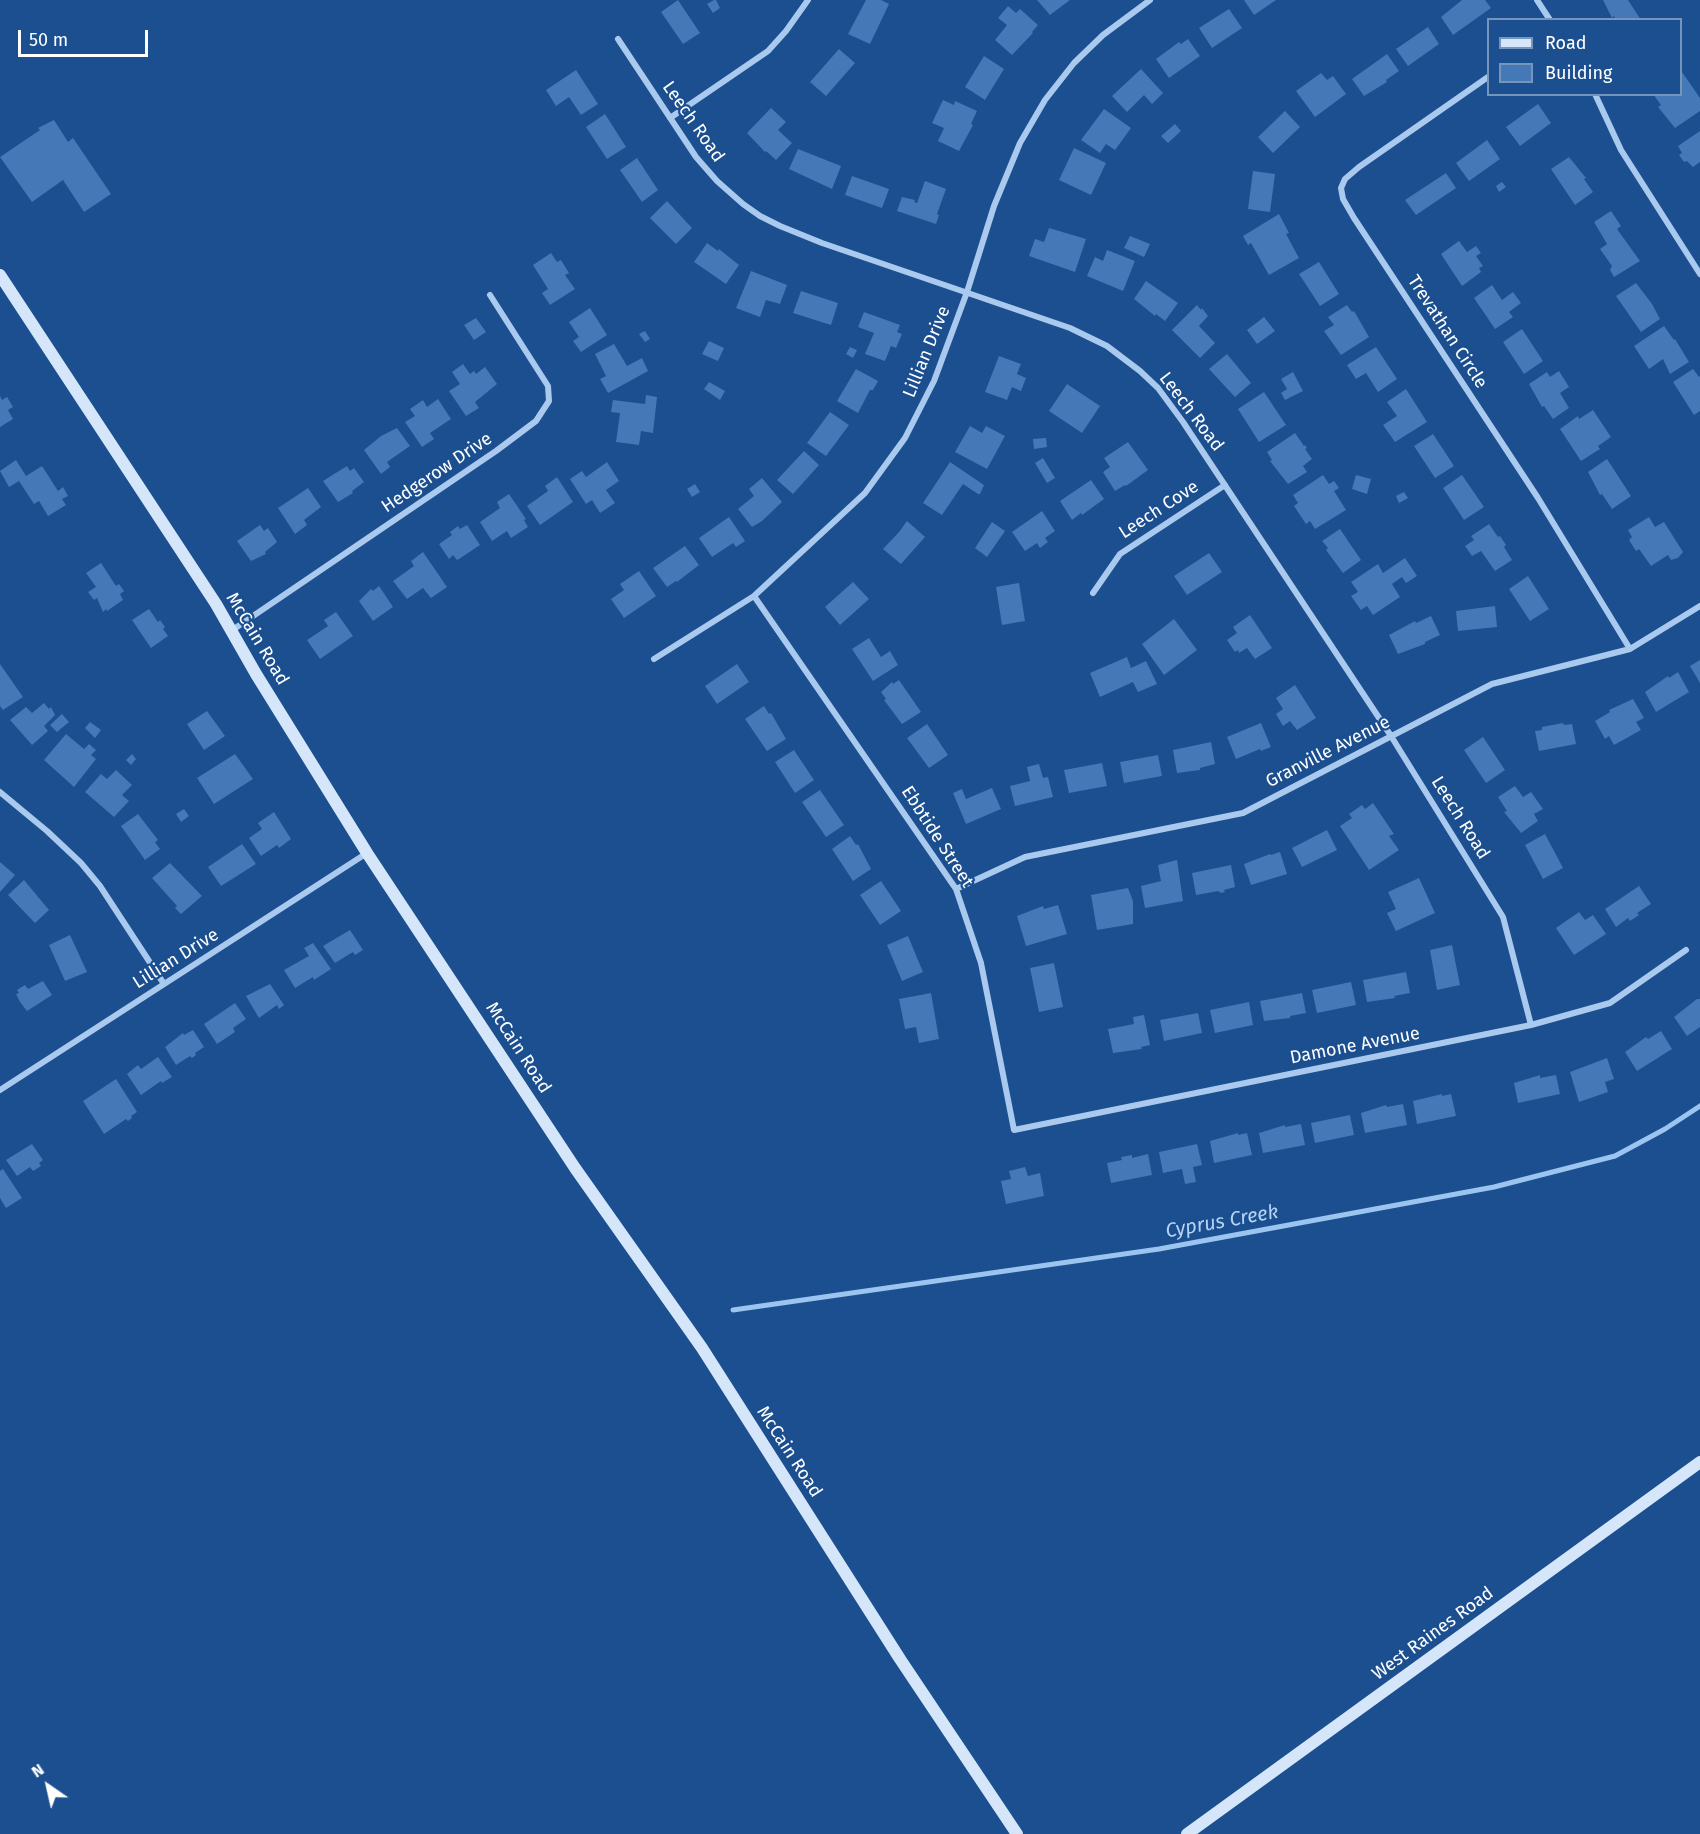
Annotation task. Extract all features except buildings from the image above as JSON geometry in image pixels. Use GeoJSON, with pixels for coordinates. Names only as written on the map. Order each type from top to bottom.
{"type":"FeatureCollection","features":[{"type":"Feature","properties":{"kind":"street"},"geometry":{"type":"LineString","coordinates":[[670,118],[768,51],[786,31],[808,0]]}},
{"type":"Feature","properties":{"kind":"street","name":"Lillian Drive"},"geometry":{"type":"LineString","coordinates":[[654,659],[754,596],[865,493],[905,438],[934,381],[967,292],[994,206],[1020,142],[1045,100],[1074,63],[1095,41],[1150,0]]}},
{"type":"Feature","properties":{"kind":"street"},"geometry":{"type":"LineString","coordinates":[[1538,0],[1549,18]]}},
{"type":"Feature","properties":{"kind":"street","name":"Leech Road"},"geometry":{"type":"LineString","coordinates":[[618,39],[696,157],[717,181],[742,204],[760,216],[822,243],[1070,328],[1100,342],[1124,358],[1158,388],[1173,407],[1391,736],[1503,917],[1531,1025]]}},
{"type":"Feature","properties":{"kind":"street","name":"Trevathan Circle"},"geometry":{"type":"LineString","coordinates":[[1487,78],[1359,167],[1345,180],[1341,188],[1343,199],[1538,498],[1630,649]]}},
{"type":"Feature","properties":{"kind":"street"},"geometry":{"type":"LineString","coordinates":[[1596,96],[1620,150],[1700,274]]}},
{"type":"Feature","properties":{"kind":"street","name":"McCain Road"},"geometry":{"type":"LineString","coordinates":[[0,275],[205,587],[367,853],[575,1168],[702,1348],[893,1649],[1017,1834]]}},
{"type":"Feature","properties":{"kind":"street","name":"Hedgerow Drive"},"geometry":{"type":"LineString","coordinates":[[231,631],[496,451],[536,421],[549,401],[548,386],[490,295]]}},
{"type":"Feature","properties":{"kind":"street","name":"Leech Cove"},"geometry":{"type":"LineString","coordinates":[[1093,593],[1120,554],[1224,485]]}},
{"type":"Feature","properties":{"kind":"street","name":"Ebbtide Street"},"geometry":{"type":"LineString","coordinates":[[754,596],[956,890],[981,963],[1014,1130]]}},
{"type":"Feature","properties":{"kind":"street","name":"Granville Avenue"},"geometry":{"type":"LineString","coordinates":[[956,890],[1025,857],[1243,813],[1492,684],[1630,649],[1700,606]]}},
{"type":"Feature","properties":{"kind":"street"},"geometry":{"type":"LineString","coordinates":[[0,792],[81,863],[100,886],[164,984]]}},
{"type":"Feature","properties":{"kind":"street","name":"Lillian Drive"},"geometry":{"type":"LineString","coordinates":[[0,1090],[367,853]]}},
{"type":"Feature","properties":{"kind":"street","name":"Damone Avenue"},"geometry":{"type":"LineString","coordinates":[[1014,1130],[1531,1025],[1610,1003],[1686,950]]}},
{"type":"Feature","properties":{"kind":"street","name":"West Raines Road"},"geometry":{"type":"LineString","coordinates":[[1187,1834],[1700,1462]]}},
{"type":"Feature","properties":{"kind":"waterway","name":"Cyprus Creek"},"geometry":{"type":"LineString","coordinates":[[733,1310],[1159,1249],[1494,1187],[1615,1156],[1665,1129],[1700,1106]]}}]}
